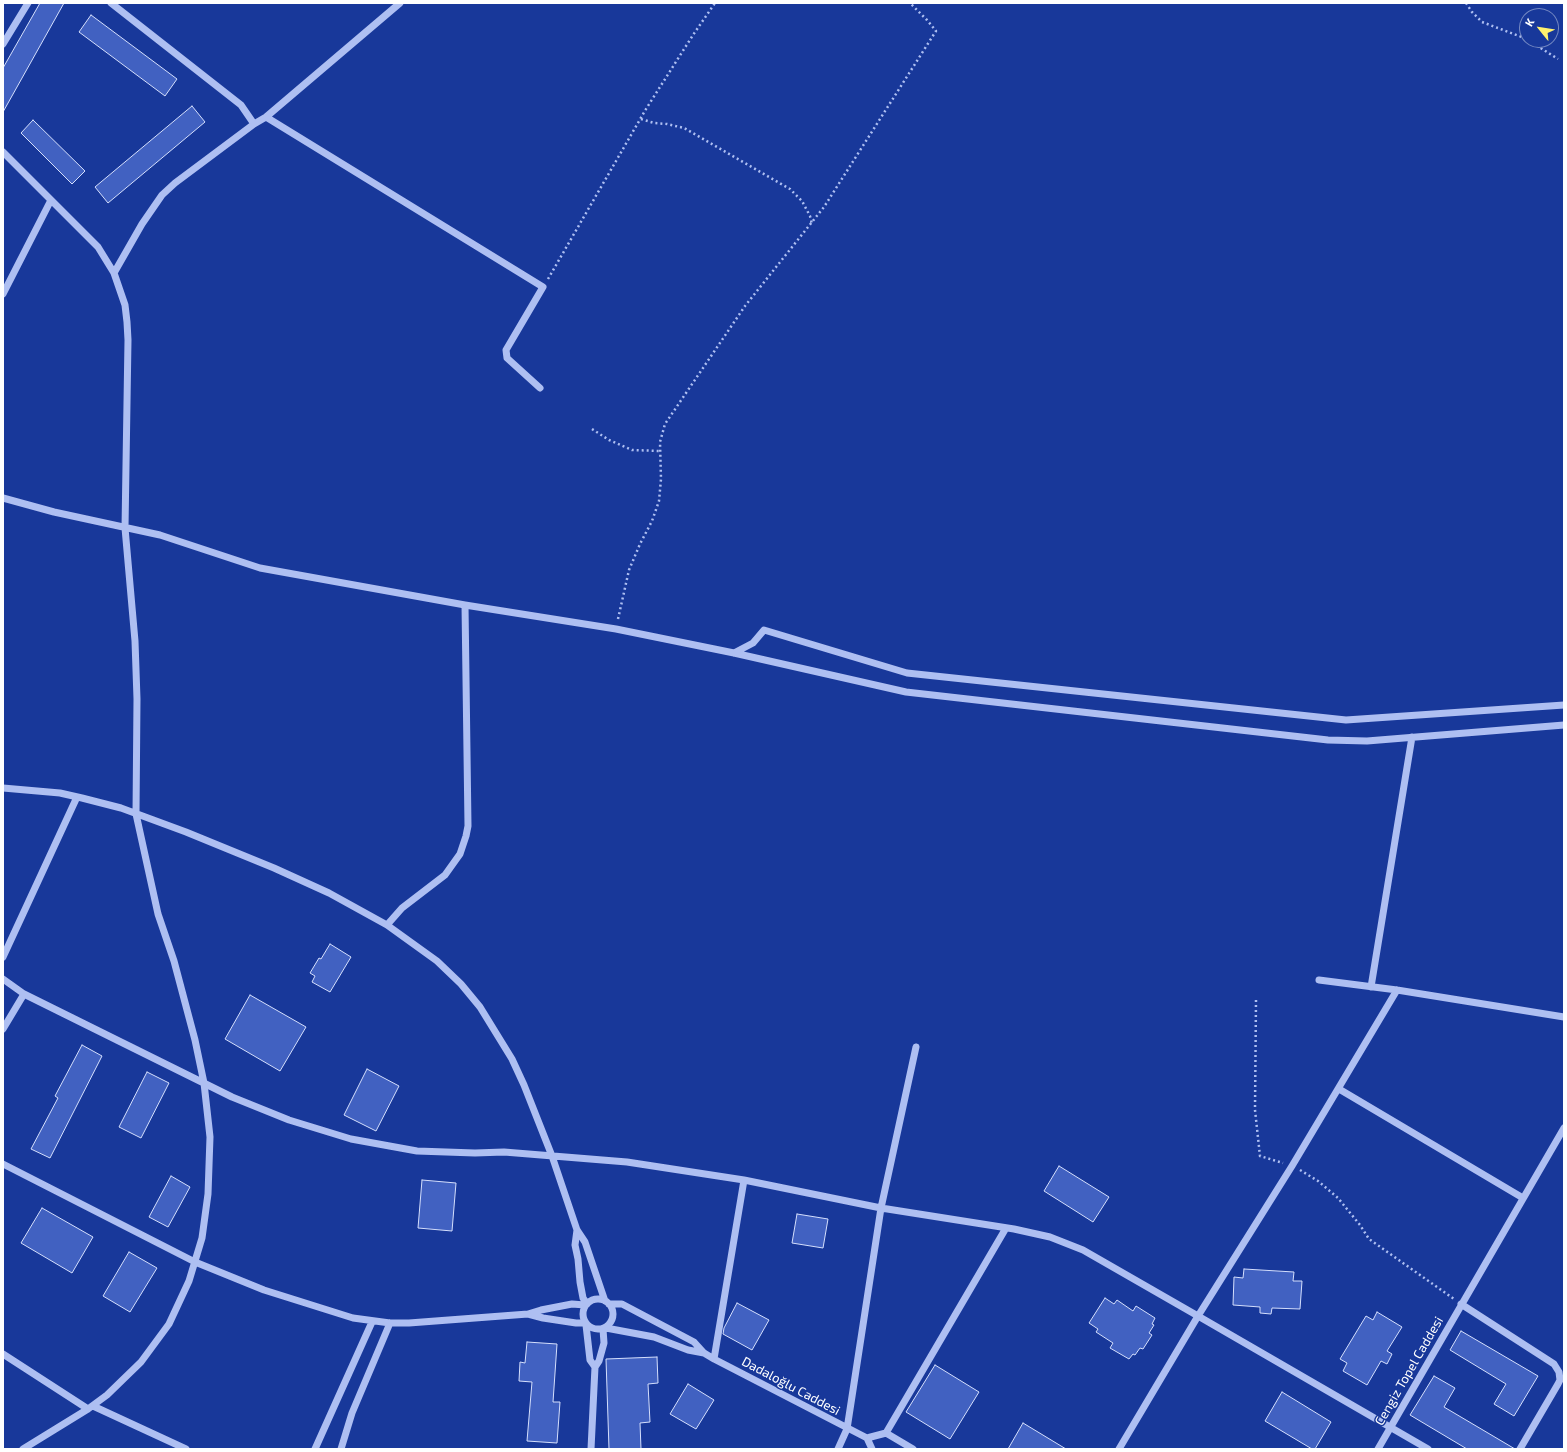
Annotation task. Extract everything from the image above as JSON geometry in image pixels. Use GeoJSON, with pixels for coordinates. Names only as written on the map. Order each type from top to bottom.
{"type":"FeatureCollection","features":[{"type":"Feature","properties":{"kind":"street"},"geometry":{"type":"LineString","coordinates":[[3,44],[28,3]]}},
{"type":"Feature","properties":{"kind":"street"},"geometry":{"type":"LineString","coordinates":[[111,3],[241,105],[254,124]]}},
{"type":"Feature","properties":{"kind":"street"},"geometry":{"type":"LineString","coordinates":[[114,274],[142,224],[162,195],[174,183],[266,116],[400,3]]}},
{"type":"Feature","properties":{"kind":"street"},"geometry":{"type":"LineString","coordinates":[[266,116],[543,287],[506,350],[507,358],[540,388]]}},
{"type":"Feature","properties":{"kind":"street"},"geometry":{"type":"LineString","coordinates":[[3,152],[98,247],[114,274],[123,299],[127,322],[126,528],[134,626],[137,699],[136,814],[158,914],[185,1000],[204,1083],[210,1137],[210,1166],[206,1216],[202,1238],[189,1282],[180,1303],[156,1344],[125,1380],[91,1408],[23,1449]]}},
{"type":"Feature","properties":{"kind":"street"},"geometry":{"type":"LineString","coordinates":[[3,294],[51,200]]}},
{"type":"Feature","properties":{"kind":"street"},"geometry":{"type":"LineString","coordinates":[[3,498],[54,512],[160,535],[260,568],[465,605],[616,629],[734,653],[906,692],[1328,740],[1367,741],[1564,725]]}},
{"type":"Feature","properties":{"kind":"street"},"geometry":{"type":"LineString","coordinates":[[387,925],[402,908],[445,875],[460,854],[466,836],[468,826],[465,605]]}},
{"type":"Feature","properties":{"kind":"street"},"geometry":{"type":"LineString","coordinates":[[734,653],[753,643],[764,630],[907,672],[1346,720],[1564,705]]}},
{"type":"Feature","properties":{"kind":"street"},"geometry":{"type":"LineString","coordinates":[[1371,986],[1412,737]]}},
{"type":"Feature","properties":{"kind":"street"},"geometry":{"type":"LineString","coordinates":[[3,788],[37,791],[104,803],[186,832],[302,880],[358,908],[387,925],[437,961],[461,984],[480,1007],[512,1059],[524,1085],[552,1156],[577,1230],[585,1242],[607,1302],[613,1314],[613,1319],[605,1328],[599,1360],[595,1367],[591,1449]]}},
{"type":"Feature","properties":{"kind":"street"},"geometry":{"type":"LineString","coordinates":[[3,957],[77,797]]}},
{"type":"Feature","properties":{"kind":"street"},"geometry":{"type":"LineString","coordinates":[[3,979],[24,994],[246,1103],[288,1120],[337,1135],[412,1150],[446,1153],[504,1152],[627,1162],[744,1180],[881,1208],[1032,1232],[1050,1237],[1083,1250],[1428,1449]]}},
{"type":"Feature","properties":{"kind":"street"},"geometry":{"type":"LineString","coordinates":[[1318,980],[1371,986],[1564,1017]]}},
{"type":"Feature","properties":{"kind":"street"},"geometry":{"type":"LineString","coordinates":[[1119,1449],[1198,1316],[1339,1089],[1397,990]]}},
{"type":"Feature","properties":{"kind":"street"},"geometry":{"type":"LineString","coordinates":[[3,1029],[24,994]]}},
{"type":"Feature","properties":{"kind":"street"},"geometry":{"type":"LineString","coordinates":[[838,1449],[847,1429],[881,1208],[916,1047]]}},
{"type":"Feature","properties":{"kind":"street"},"geometry":{"type":"LineString","coordinates":[[1339,1089],[1523,1198]]}},
{"type":"Feature","properties":{"kind":"street","name":"Cengiz Topel Caddesi"},"geometry":{"type":"LineString","coordinates":[[1378,1449],[1564,1128]]}},
{"type":"Feature","properties":{"kind":"street"},"geometry":{"type":"LineString","coordinates":[[3,1164],[194,1262],[300,1302],[353,1318],[372,1322],[390,1323],[528,1314],[540,1310],[572,1304],[586,1304],[594,1299],[607,1302]]}},
{"type":"Feature","properties":{"kind":"street"},"geometry":{"type":"LineString","coordinates":[[714,1359],[744,1180]]}},
{"type":"Feature","properties":{"kind":"street"},"geometry":{"type":"LineString","coordinates":[[886,1433],[1006,1228]]}},
{"type":"Feature","properties":{"kind":"street"},"geometry":{"type":"LineString","coordinates":[[577,1230],[575,1245],[578,1259],[581,1292],[586,1304],[582,1315],[586,1324],[590,1360],[595,1367]]}},
{"type":"Feature","properties":{"kind":"street","name":"Dadaloğlu Caddesi"},"geometry":{"type":"LineString","coordinates":[[607,1302],[622,1304],[694,1342],[704,1353],[714,1359],[866,1438]]}},
{"type":"Feature","properties":{"kind":"street"},"geometry":{"type":"LineString","coordinates":[[1461,1304],[1554,1364],[1559,1372],[1560,1380],[1558,1384],[1520,1449]]}},
{"type":"Feature","properties":{"kind":"street"},"geometry":{"type":"LineString","coordinates":[[528,1314],[543,1318],[586,1324],[596,1330],[605,1328]]}},
{"type":"Feature","properties":{"kind":"street"},"geometry":{"type":"LineString","coordinates":[[315,1449],[372,1322]]}},
{"type":"Feature","properties":{"kind":"street"},"geometry":{"type":"LineString","coordinates":[[342,1449],[352,1413],[390,1323]]}},
{"type":"Feature","properties":{"kind":"street","name":"Dadaloğlu Caddesi"},"geometry":{"type":"LineString","coordinates":[[605,1328],[654,1337],[688,1350],[704,1353]]}},
{"type":"Feature","properties":{"kind":"street"},"geometry":{"type":"LineString","coordinates":[[3,1354],[91,1408],[186,1449]]}},
{"type":"Feature","properties":{"kind":"street"},"geometry":{"type":"LineString","coordinates":[[872,1449],[866,1438],[886,1433],[913,1449]]}},
{"type":"Feature","properties":{"kind":"path"},"geometry":{"type":"LineString","coordinates":[[543,287],[641,119],[693,35],[715,3]]}},
{"type":"Feature","properties":{"kind":"path"},"geometry":{"type":"LineString","coordinates":[[616,629],[629,570],[652,521],[659,501],[661,479],[659,451],[665,424],[745,306],[765,279],[812,224],[936,31],[928,20],[910,3]]}},
{"type":"Feature","properties":{"kind":"path"},"geometry":{"type":"LineString","coordinates":[[1466,3],[1472,12],[1482,22],[1519,36]]}},
{"type":"Feature","properties":{"kind":"path"},"geometry":{"type":"LineString","coordinates":[[1540,48],[1558,60]]}},
{"type":"Feature","properties":{"kind":"path"},"geometry":{"type":"LineString","coordinates":[[641,119],[654,123],[668,124],[684,128],[790,189],[802,201],[810,216],[812,224]]}},
{"type":"Feature","properties":{"kind":"path"},"geometry":{"type":"LineString","coordinates":[[592,429],[609,440],[632,450],[659,451]]}},
{"type":"Feature","properties":{"kind":"path"},"geometry":{"type":"LineString","coordinates":[[1256,1000],[1255,1110],[1260,1156],[1292,1166],[1318,1181],[1338,1198],[1357,1220],[1369,1239],[1461,1304]]}},
{"type":"Feature","properties":{"kind":"building"},"geometry":{"type":"Polygon","coordinates":[[[40,3],[64,3],[3,112],[3,68],[40,3]]]}},
{"type":"Feature","properties":{"kind":"building"},"geometry":{"type":"Polygon","coordinates":[[[91,15],[177,79],[165,96],[79,32],[91,15]]]}},
{"type":"Feature","properties":{"kind":"building"},"geometry":{"type":"Polygon","coordinates":[[[192,106],[205,122],[108,203],[95,187],[192,106]]]}},
{"type":"Feature","properties":{"kind":"building"},"geometry":{"type":"Polygon","coordinates":[[[33,120],[85,171],[72,184],[21,133],[33,120]]]}},
{"type":"Feature","properties":{"kind":"building"},"geometry":{"type":"Polygon","coordinates":[[[330,944],[351,957],[330,992],[312,982],[315,976],[310,973],[330,944]]]}},
{"type":"Feature","properties":{"kind":"building"},"geometry":{"type":"Polygon","coordinates":[[[250,995],[306,1027],[280,1071],[225,1039],[250,995]]]}},
{"type":"Feature","properties":{"kind":"building"},"geometry":{"type":"Polygon","coordinates":[[[82,1045],[102,1056],[50,1158],[31,1149],[58,1098],[55,1096],[82,1045]]]}},
{"type":"Feature","properties":{"kind":"building"},"geometry":{"type":"Polygon","coordinates":[[[367,1069],[399,1086],[376,1131],[344,1115],[367,1069]]]}},
{"type":"Feature","properties":{"kind":"building"},"geometry":{"type":"Polygon","coordinates":[[[147,1072],[169,1083],[141,1138],[119,1127],[147,1072]]]}},
{"type":"Feature","properties":{"kind":"building"},"geometry":{"type":"Polygon","coordinates":[[[1059,1166],[1109,1197],[1093,1222],[1044,1191],[1059,1166]]]}},
{"type":"Feature","properties":{"kind":"building"},"geometry":{"type":"Polygon","coordinates":[[[171,1176],[190,1187],[168,1227],[149,1217],[171,1176]]]}},
{"type":"Feature","properties":{"kind":"building"},"geometry":{"type":"Polygon","coordinates":[[[422,1180],[456,1183],[452,1231],[418,1228],[422,1180]]]}},
{"type":"Feature","properties":{"kind":"building"},"geometry":{"type":"Polygon","coordinates":[[[42,1208],[93,1237],[72,1273],[21,1243],[42,1208]]]}},
{"type":"Feature","properties":{"kind":"building"},"geometry":{"type":"Polygon","coordinates":[[[797,1214],[828,1219],[823,1248],[792,1243],[797,1214]]]}},
{"type":"Feature","properties":{"kind":"building"},"geometry":{"type":"Polygon","coordinates":[[[129,1252],[157,1268],[130,1312],[103,1296],[129,1252]]]}},
{"type":"Feature","properties":{"kind":"building"},"geometry":{"type":"Polygon","coordinates":[[[1244,1269],[1294,1272],[1293,1281],[1302,1281],[1300,1309],[1272,1308],[1271,1314],[1260,1313],[1260,1307],[1233,1305],[1234,1277],[1243,1278],[1244,1269]]]}},
{"type":"Feature","properties":{"kind":"building"},"geometry":{"type":"Polygon","coordinates":[[[1105,1298],[1114,1304],[1117,1300],[1133,1311],[1136,1306],[1155,1318],[1152,1324],[1154,1325],[1149,1333],[1152,1335],[1143,1349],[1140,1348],[1135,1355],[1133,1354],[1129,1359],[1110,1348],[1113,1343],[1096,1332],[1098,1329],[1089,1323],[1105,1298]]]}},
{"type":"Feature","properties":{"kind":"building"},"geometry":{"type":"Polygon","coordinates":[[[737,1303],[769,1320],[752,1350],[723,1334],[724,1328],[737,1303]]]}},
{"type":"Feature","properties":{"kind":"building"},"geometry":{"type":"Polygon","coordinates":[[[1377,1312],[1402,1327],[1387,1351],[1392,1354],[1387,1364],[1381,1361],[1367,1385],[1343,1371],[1347,1363],[1340,1359],[1366,1316],[1373,1320],[1377,1312]]]}},
{"type":"Feature","properties":{"kind":"building"},"geometry":{"type":"Polygon","coordinates":[[[1461,1331],[1538,1376],[1514,1416],[1494,1404],[1506,1384],[1450,1350],[1461,1331]]]}},
{"type":"Feature","properties":{"kind":"building"},"geometry":{"type":"Polygon","coordinates":[[[527,1342],[557,1344],[553,1402],[560,1402],[557,1443],[527,1441],[532,1382],[519,1381],[520,1362],[525,1363],[527,1342]]]}},
{"type":"Feature","properties":{"kind":"building"},"geometry":{"type":"Polygon","coordinates":[[[657,1357],[658,1383],[648,1384],[650,1422],[640,1423],[641,1449],[609,1449],[606,1359],[657,1357]]]}},
{"type":"Feature","properties":{"kind":"building"},"geometry":{"type":"Polygon","coordinates":[[[935,1365],[979,1392],[950,1439],[906,1412],[935,1365]]]}},
{"type":"Feature","properties":{"kind":"building"},"geometry":{"type":"Polygon","coordinates":[[[1434,1376],[1455,1388],[1444,1407],[1515,1449],[1467,1449],[1410,1415],[1434,1376]]]}},
{"type":"Feature","properties":{"kind":"building"},"geometry":{"type":"Polygon","coordinates":[[[688,1384],[714,1400],[696,1429],[670,1414],[688,1384]]]}},
{"type":"Feature","properties":{"kind":"building"},"geometry":{"type":"Polygon","coordinates":[[[1282,1392],[1331,1422],[1315,1449],[1312,1449],[1265,1421],[1282,1392]]]}},
{"type":"Feature","properties":{"kind":"building"},"geometry":{"type":"Polygon","coordinates":[[[1023,1423],[1066,1449],[1008,1449],[1023,1423]]]}}]}
